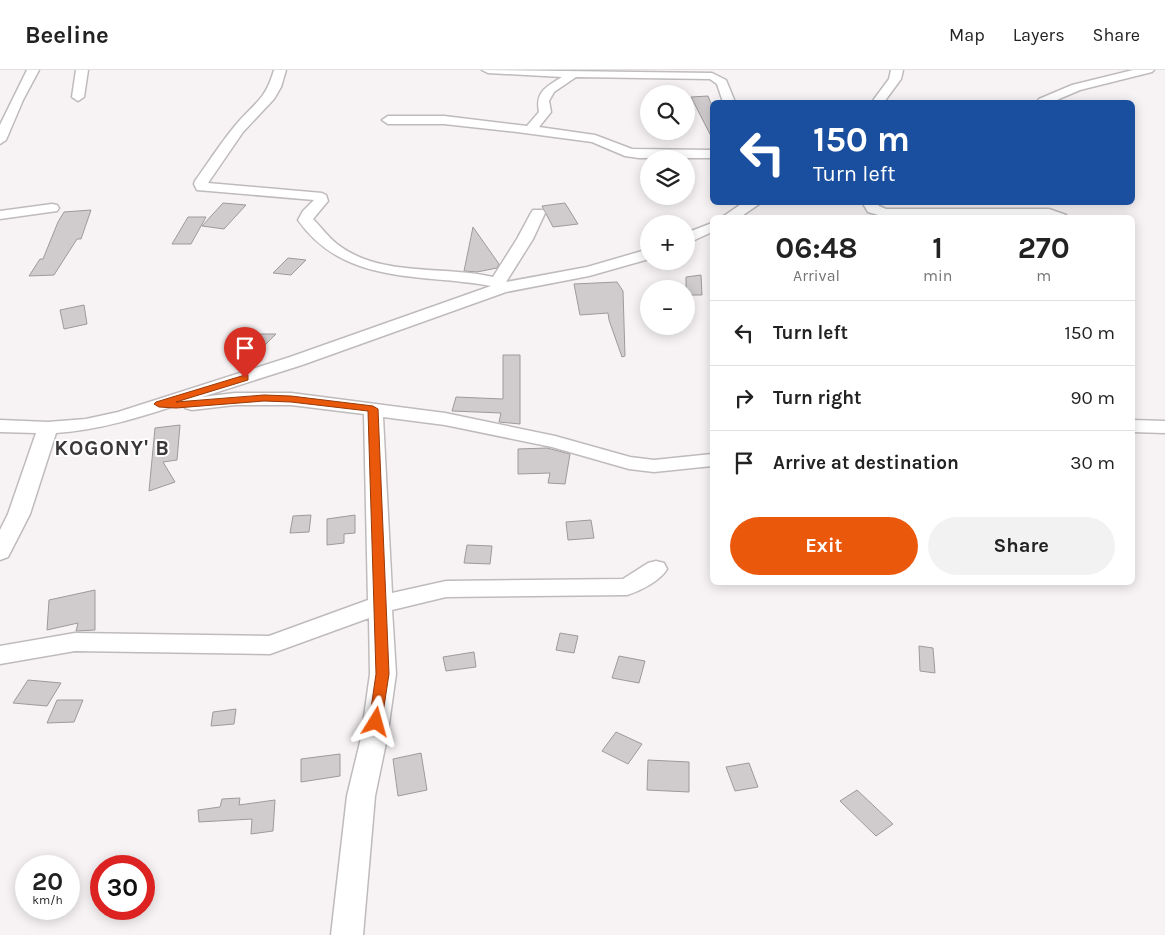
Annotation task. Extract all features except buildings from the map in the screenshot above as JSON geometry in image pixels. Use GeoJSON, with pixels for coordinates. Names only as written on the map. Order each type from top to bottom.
{"type":"FeatureCollection","features":[{"type":"Feature","properties":{"kind":"street"},"geometry":{"type":"LineString","coordinates":[[0,140],[32,70]]}},
{"type":"Feature","properties":{"kind":"street"},"geometry":{"type":"LineString","coordinates":[[78,97],[82,70]]}},
{"type":"Feature","properties":{"kind":"street"},"geometry":{"type":"LineString","coordinates":[[280,70],[275,87],[268,99],[239,129],[202,181],[202,187],[317,196],[321,198],[321,201],[308,214],[305,220],[332,247],[346,256],[375,266],[404,272],[474,279],[499,286]]}},
{"type":"Feature","properties":{"kind":"street"},"geometry":{"type":"LineString","coordinates":[[488,70],[574,74],[718,73],[729,100]]}},
{"type":"Feature","properties":{"kind":"street"},"geometry":{"type":"LineString","coordinates":[[879,100],[895,79],[897,70]]}},
{"type":"Feature","properties":{"kind":"street"},"geometry":{"type":"LineString","coordinates":[[1047,100],[1076,86],[1148,70]]}},
{"type":"Feature","properties":{"kind":"street"},"geometry":{"type":"LineString","coordinates":[[530,130],[545,112],[543,101],[549,90],[574,74]]}},
{"type":"Feature","properties":{"kind":"street"},"geometry":{"type":"LineString","coordinates":[[0,101],[17,100]]}},
{"type":"Feature","properties":{"kind":"street"},"geometry":{"type":"LineString","coordinates":[[388,120],[444,120],[530,130],[595,139],[630,153],[639,154],[710,154]]}},
{"type":"Feature","properties":{"kind":"street"},"geometry":{"type":"LineString","coordinates":[[733,215],[750,205]]}},
{"type":"Feature","properties":{"kind":"street"},"geometry":{"type":"LineString","coordinates":[[871,205],[873,209],[885,213],[1052,215]]}},
{"type":"Feature","properties":{"kind":"street"},"geometry":{"type":"LineString","coordinates":[[0,215],[52,208]]}},
{"type":"Feature","properties":{"kind":"street"},"geometry":{"type":"LineString","coordinates":[[499,286],[538,213]]}},
{"type":"Feature","properties":{"kind":"street"},"geometry":{"type":"LineString","coordinates":[[695,235],[710,228]]}},
{"type":"Feature","properties":{"kind":"street"},"geometry":{"type":"LineString","coordinates":[[0,426],[48,428],[86,425],[124,416],[296,362],[499,286],[589,271],[640,257]]}},
{"type":"Feature","properties":{"kind":"street"},"geometry":{"type":"LineString","coordinates":[[159,404],[176,405],[264,398],[291,399],[444,419],[555,442],[629,463],[654,466],[710,460]]}},
{"type":"Feature","properties":{"kind":"street"},"geometry":{"type":"LineString","coordinates":[[348,935],[361,796],[374,738],[383,674],[373,409]]}},
{"type":"Feature","properties":{"kind":"street"},"geometry":{"type":"LineString","coordinates":[[1135,426],[1165,427]]}},
{"type":"Feature","properties":{"kind":"street"},"geometry":{"type":"LineString","coordinates":[[0,552],[19,514],[48,428]]}},
{"type":"Feature","properties":{"kind":"street"},"geometry":{"type":"LineString","coordinates":[[0,655],[75,642],[270,645],[379,605],[446,589],[627,587],[656,570]]}},
{"type":"Feature","properties":{"kind":"district","name":"KOGONY' B"},"geometry":{"type":"Point","coordinates":[112,448]}},
{"type":"Feature","properties":{"kind":"route"},"geometry":{"type":"LineString","coordinates":[[245,378],[159,404],[176,405],[264,398],[291,399],[373,409],[383,674],[376,722]]}}]}
